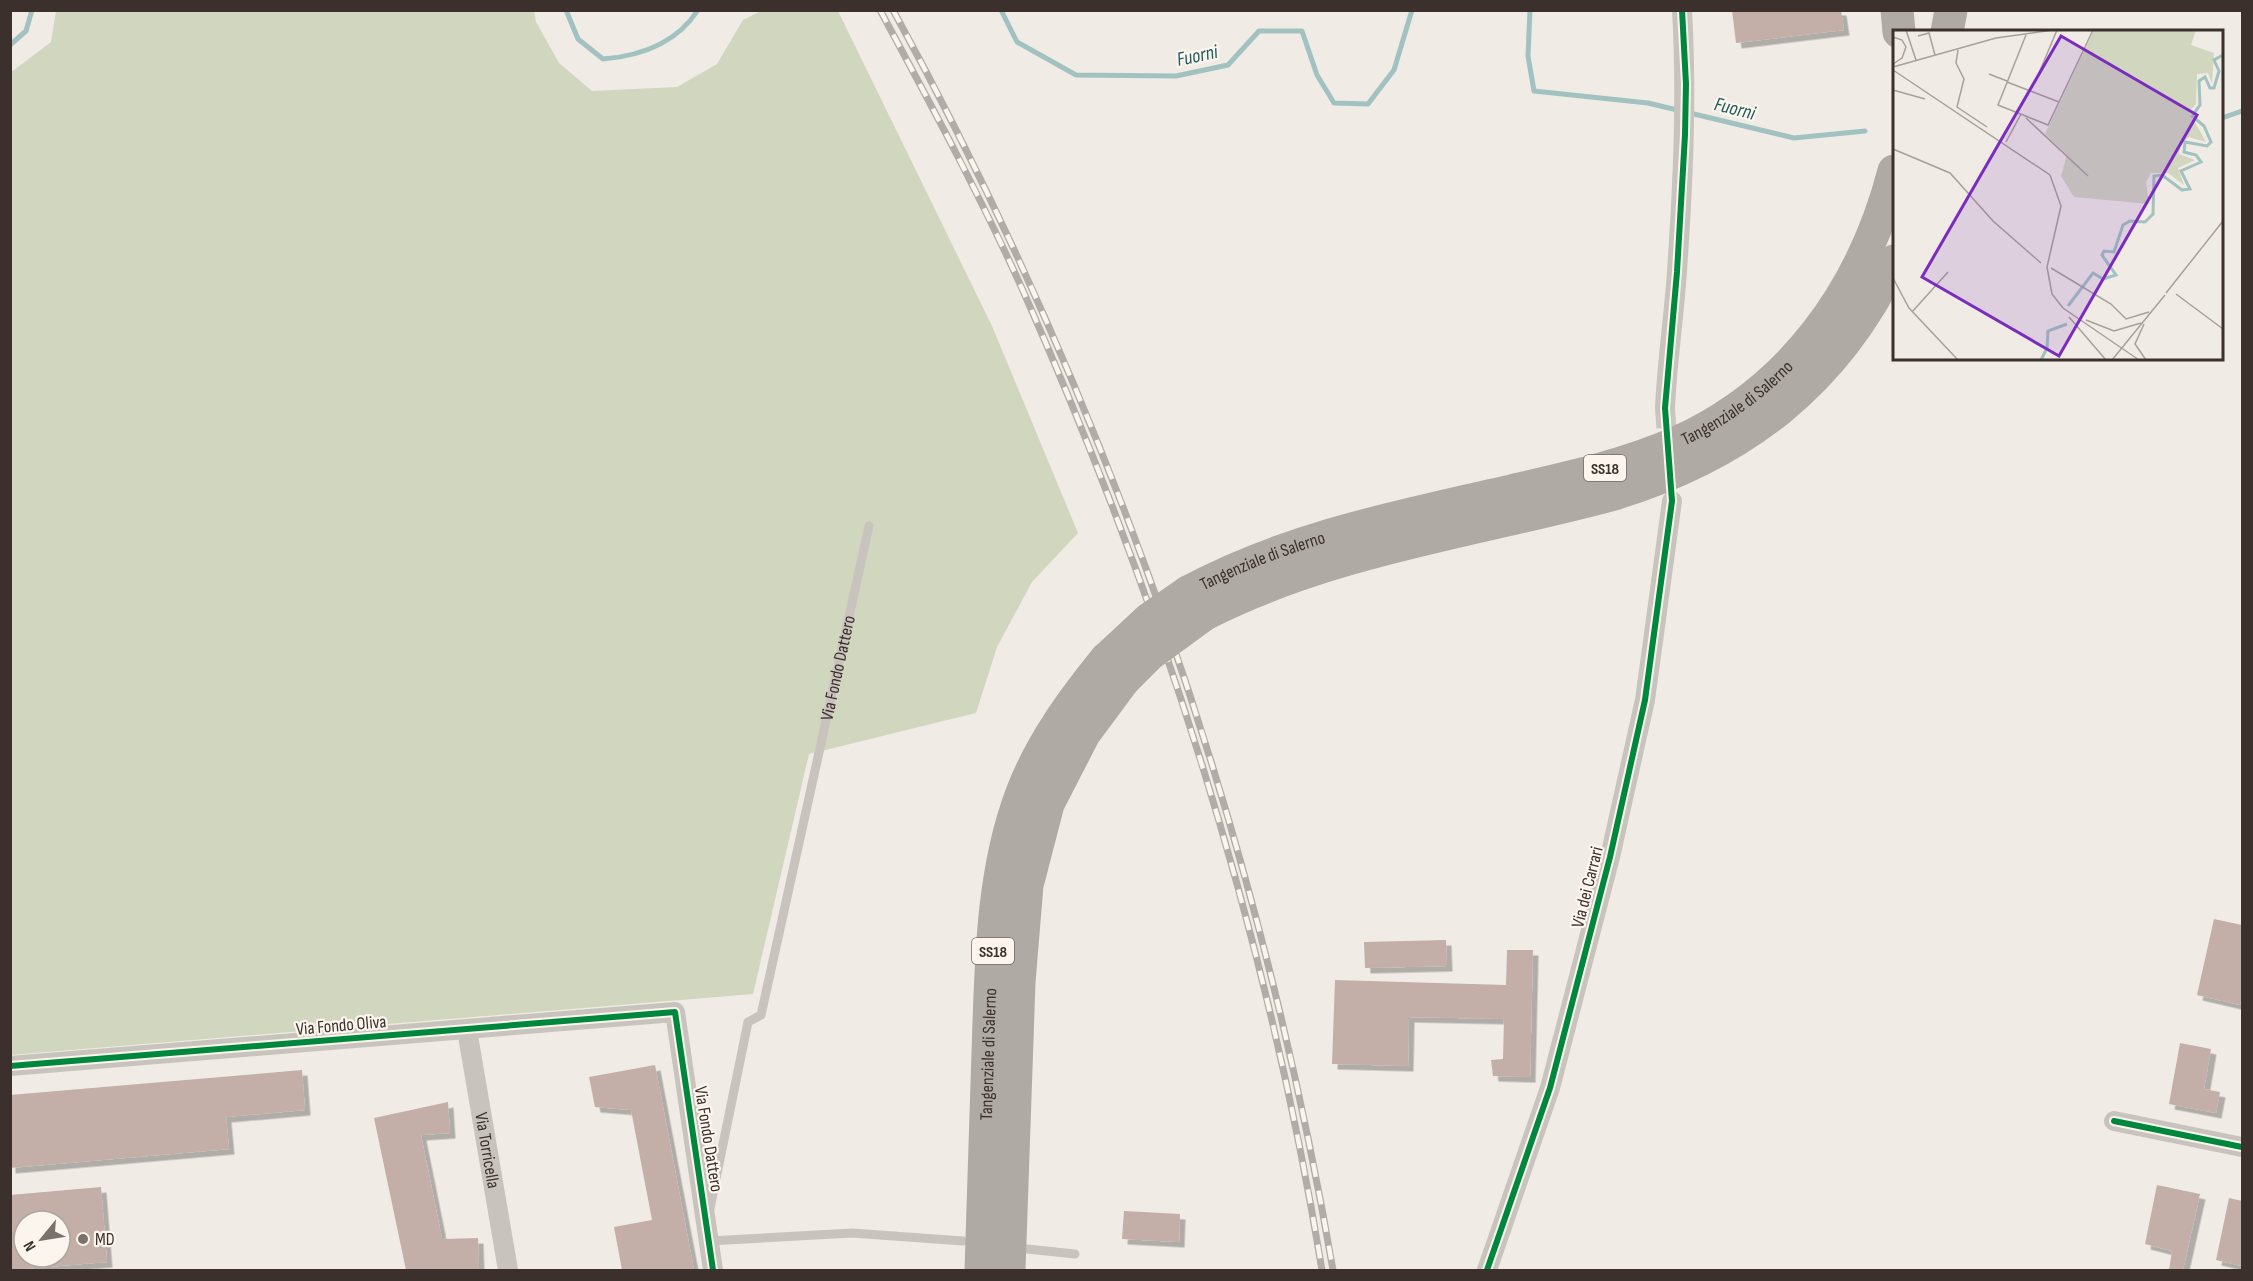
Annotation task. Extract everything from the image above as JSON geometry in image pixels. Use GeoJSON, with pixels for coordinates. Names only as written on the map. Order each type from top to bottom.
{"type":"FeatureCollection","features":[{"type":"Feature","properties":{"kind":"highway"},"geometry":{"type":"LineString","coordinates":[[1897,10],[1899,30]]}},
{"type":"Feature","properties":{"kind":"highway"},"geometry":{"type":"LineString","coordinates":[[1911,30],[1912,10]]}},
{"type":"Feature","properties":{"kind":"highway"},"geometry":{"type":"LineString","coordinates":[[1938,30],[1940,10]]}},
{"type":"Feature","properties":{"kind":"highway"},"geometry":{"type":"LineString","coordinates":[[1947,30],[1951,10]]}},
{"type":"Feature","properties":{"kind":"highway","name":"Tangenziale di Salerno"},"geometry":{"type":"LineString","coordinates":[[981,1270],[990,981],[1005,854],[1022,792],[1041,749],[1078,693],[1115,669],[1149,655],[1224,573],[1296,545],[1570,478],[1636,459],[1677,442],[1725,416],[1777,377],[1798,355],[1841,300],[1869,250],[1884,213],[1893,175]]}},
{"type":"Feature","properties":{"kind":"highway","name":"Tangenziale di Salerno"},"geometry":{"type":"LineString","coordinates":[[1197,603],[1250,591],[1331,563],[1614,494],[1646,484],[1701,460],[1765,422],[1810,383],[1855,329],[1881,289],[1893,263]]}},
{"type":"Feature","properties":{"kind":"highway","name":"Tangenziale di Salerno"},"geometry":{"type":"LineString","coordinates":[[1018,1260],[1019,982],[1027,885],[1048,804],[1115,669]]}},
{"type":"Feature","properties":{"kind":"street"},"geometry":{"type":"LineString","coordinates":[[1665,408],[1677,272],[1685,135],[1686,84],[1682,10]]}},
{"type":"Feature","properties":{"kind":"street","name":"Via dei Carrari"},"geometry":{"type":"LineString","coordinates":[[1487,1270],[1550,1088],[1610,857],[1645,700],[1672,501]]}},
{"type":"Feature","properties":{"kind":"street","name":"Via Fondo Dattero"},"geometry":{"type":"LineString","coordinates":[[675,1012],[714,1270]]}},
{"type":"Feature","properties":{"kind":"street","name":"Via Fondo Oliva"},"geometry":{"type":"LineString","coordinates":[[10,1066],[675,1012]]}},
{"type":"Feature","properties":{"kind":"street","name":"Via Torricella"},"geometry":{"type":"LineString","coordinates":[[467,1030],[507,1270]]}},
{"type":"Feature","properties":{"kind":"street"},"geometry":{"type":"LineString","coordinates":[[2114,1121],[2242,1147]]}},
{"type":"Feature","properties":{"kind":"lane","name":"Via Fondo Dattero"},"geometry":{"type":"LineString","coordinates":[[708,1233],[748,1022],[761,1016],[869,526]]}},
{"type":"Feature","properties":{"kind":"lane"},"geometry":{"type":"LineString","coordinates":[[708,1233],[852,1233],[963,1240]]}},
{"type":"Feature","properties":{"kind":"lane"},"geometry":{"type":"LineString","coordinates":[[1018,1260],[1074,1254]]}},
{"type":"Feature","properties":{"kind":"green space"},"geometry":{"type":"Polygon","coordinates":[[[56,11],[534,11],[536,22],[559,63],[592,91],[677,87],[717,64],[743,20],[761,11],[838,11],[992,326],[1078,533],[1032,582],[997,647],[976,713],[809,754],[753,994],[11,1055],[10,73],[51,42],[56,11]]]}},
{"type":"Feature","properties":{"kind":"building"},"geometry":{"type":"Polygon","coordinates":[[[1732,10],[1841,10],[1844,30],[1736,43],[1732,10]]]}},
{"type":"Feature","properties":{"kind":"building"},"geometry":{"type":"Polygon","coordinates":[[[2214,919],[2242,925],[2240,1005],[2197,995],[2214,919]]]}},
{"type":"Feature","properties":{"kind":"building"},"geometry":{"type":"Polygon","coordinates":[[[1446,940],[1447,966],[1365,968],[1364,942],[1446,940]]]}},
{"type":"Feature","properties":{"kind":"building"},"geometry":{"type":"Polygon","coordinates":[[[1507,950],[1533,950],[1530,1077],[1493,1076],[1491,1060],[1503,1059],[1504,1019],[1409,1017],[1408,1066],[1332,1064],[1335,980],[1506,985],[1507,950]]]}},
{"type":"Feature","properties":{"kind":"building"},"geometry":{"type":"Polygon","coordinates":[[[2180,1043],[2211,1049],[2204,1089],[2220,1092],[2216,1113],[2169,1104],[2180,1043]]]}},
{"type":"Feature","properties":{"kind":"building"},"geometry":{"type":"Polygon","coordinates":[[[655,1065],[694,1270],[622,1270],[614,1227],[652,1220],[631,1110],[595,1107],[589,1077],[655,1065]]]}},
{"type":"Feature","properties":{"kind":"building"},"geometry":{"type":"Polygon","coordinates":[[[302,1070],[305,1110],[226,1117],[229,1149],[10,1168],[10,1095],[302,1070]]]}},
{"type":"Feature","properties":{"kind":"building"},"geometry":{"type":"Polygon","coordinates":[[[448,1102],[450,1133],[421,1135],[442,1239],[478,1238],[479,1270],[406,1270],[374,1118],[448,1102]]]}},
{"type":"Feature","properties":{"kind":"building"},"geometry":{"type":"Polygon","coordinates":[[[2157,1185],[2200,1194],[2183,1270],[2169,1270],[2172,1251],[2145,1244],[2157,1185]]]}},
{"type":"Feature","properties":{"kind":"building","name":"MD"},"geometry":{"type":"Polygon","coordinates":[[[101,1187],[107,1262],[72,1265],[72,1209],[12,1209],[12,1269],[22,1269],[10,1270],[10,1195],[101,1187]]]}},
{"type":"Feature","properties":{"kind":"building"},"geometry":{"type":"Polygon","coordinates":[[[2229,1198],[2242,1201],[2242,1266],[2216,1260],[2229,1198]]]}},
{"type":"Feature","properties":{"kind":"building"},"geometry":{"type":"Polygon","coordinates":[[[1124,1211],[1180,1214],[1179,1242],[1122,1239],[1124,1211]]]}},
{"type":"Feature","properties":{"kind":"waterway","name":"Fuorni"},"geometry":{"type":"LineString","coordinates":[[10,45],[26,31],[32,10]]}},
{"type":"Feature","properties":{"kind":"waterway","name":"Fuorni"},"geometry":{"type":"LineString","coordinates":[[566,10],[578,39],[603,59],[631,55],[668,40],[679,32],[698,10]]}},
{"type":"Feature","properties":{"kind":"waterway","name":"Fuorni"},"geometry":{"type":"LineString","coordinates":[[1001,10],[1017,42],[1076,75],[1176,76],[1228,65],[1259,31],[1302,31],[1317,75],[1334,103],[1368,104],[1394,70],[1412,10]]}},
{"type":"Feature","properties":{"kind":"waterway","name":"Fuorni"},"geometry":{"type":"LineString","coordinates":[[1530,10],[1528,56],[1534,91],[1648,103],[1794,138],[1865,131]]}},
{"type":"Feature","properties":{"kind":"waterway","name":"Fuorni"},"geometry":{"type":"LineString","coordinates":[[2223,118],[2242,111]]}},
{"type":"Feature","properties":{"kind":"tunnel"},"geometry":{"type":"LineString","coordinates":[[1665,408],[1668,453]]}},
{"type":"Feature","properties":{"kind":"railway"},"geometry":{"type":"LineString","coordinates":[[880,10],[973,186],[1024,293],[1074,410],[1121,530],[1164,650],[1204,772],[1240,895],[1272,1019],[1299,1144],[1322,1270]]}},
{"type":"Feature","properties":{"kind":"railway"},"geometry":{"type":"LineString","coordinates":[[893,10],[971,159],[1042,311],[1107,465],[1165,622],[1217,781],[1262,942],[1301,1105],[1333,1270]]}},
{"type":"Feature","properties":{"kind":"cycle path"},"geometry":{"type":"LineString","coordinates":[[1487,1270],[1550,1088],[1610,857],[1645,700],[1672,501],[1665,408],[1677,272],[1685,135],[1686,84],[1682,10]]}},
{"type":"Feature","properties":{"kind":"cycle path"},"geometry":{"type":"LineString","coordinates":[[10,1066],[675,1012],[713,1270]]}},
{"type":"Feature","properties":{"kind":"cycle path"},"geometry":{"type":"LineString","coordinates":[[2114,1121],[2242,1147]]}},
{"type":"Feature","properties":{"kind":"place","name":"MD"},"geometry":{"type":"Point","coordinates":[83,1239]}}]}
